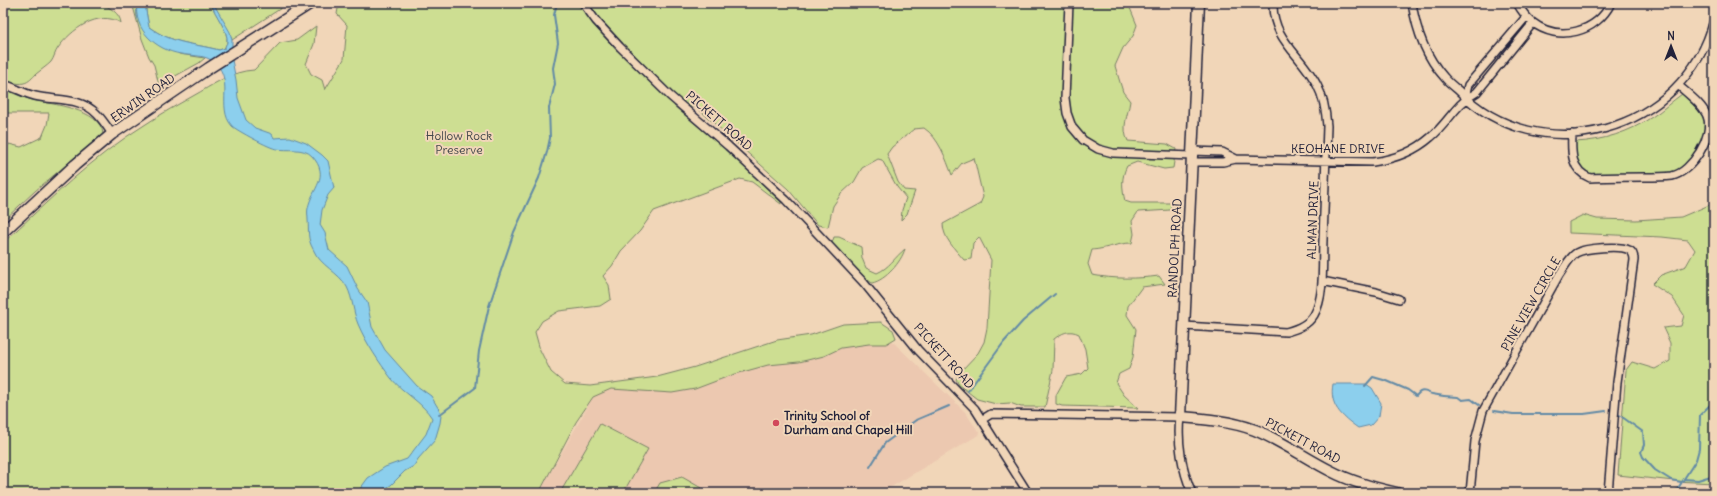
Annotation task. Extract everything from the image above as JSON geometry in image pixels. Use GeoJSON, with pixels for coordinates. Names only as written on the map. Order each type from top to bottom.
{"type":"FeatureCollection","features":[{"type":"Feature","properties":{"kind":"street","name":"ERWIN ROAD"},"geometry":{"type":"LineString","coordinates":[[3,232],[74,165],[112,134],[209,68],[311,3]]}},
{"type":"Feature","properties":{"kind":"street","name":"PICKETT ROAD"},"geometry":{"type":"LineString","coordinates":[[583,3],[596,21],[620,47],[670,96],[786,200],[864,283],[918,350],[983,419],[991,414],[1180,417],[1218,421],[1255,430],[1286,445],[1340,475],[1370,487],[1397,493]]}},
{"type":"Feature","properties":{"kind":"street","name":"KEOHANE DRIVE"},"geometry":{"type":"LineString","coordinates":[[1070,3],[1065,98],[1066,113],[1072,127],[1083,140],[1098,149],[1114,153],[1192,156],[1223,162],[1236,158],[1373,162],[1392,160],[1410,152],[1432,137],[1465,98],[1477,92],[1533,23]]}},
{"type":"Feature","properties":{"kind":"street","name":"RANDOLPH ROAD"},"geometry":{"type":"LineString","coordinates":[[1192,493],[1187,481],[1181,455],[1180,417],[1199,3]]}},
{"type":"Feature","properties":{"kind":"street","name":"ALMAN DRIVE"},"geometry":{"type":"LineString","coordinates":[[1184,326],[1274,332],[1295,330],[1313,317],[1319,304],[1322,281],[1326,118],[1321,92],[1309,72],[1279,34],[1274,18],[1273,3]]}},
{"type":"Feature","properties":{"kind":"street"},"geometry":{"type":"LineString","coordinates":[[1412,3],[1414,16],[1430,57],[1444,77],[1465,98],[1484,112],[1506,124],[1544,134],[1572,134],[1599,131],[1620,125],[1641,115],[1657,104],[1689,73],[1702,51],[1714,20]]}},
{"type":"Feature","properties":{"kind":"street"},"geometry":{"type":"LineString","coordinates":[[1517,3],[1526,17],[1533,23],[1548,31],[1565,34],[1576,32],[1597,21],[1612,3]]}},
{"type":"Feature","properties":{"kind":"street","name":"KEOHANE DRIVE"},"geometry":{"type":"LineString","coordinates":[[1465,98],[1468,85],[1526,17]]}},
{"type":"Feature","properties":{"kind":"street"},"geometry":{"type":"LineString","coordinates":[[3,84],[32,95],[80,103],[91,108],[112,134]]}},
{"type":"Feature","properties":{"kind":"street"},"geometry":{"type":"LineString","coordinates":[[1572,134],[1572,155],[1574,166],[1583,175],[1590,178],[1663,176],[1680,173],[1693,162],[1708,136],[1710,129],[1704,109],[1678,85]]}},
{"type":"Feature","properties":{"kind":"street","name":"KEOHANE DRIVE"},"geometry":{"type":"LineString","coordinates":[[1192,156],[1222,152],[1236,158]]}},
{"type":"Feature","properties":{"kind":"street","name":"PINE VIEW CIRCLE"},"geometry":{"type":"LineString","coordinates":[[1470,493],[1476,435],[1483,411],[1559,275],[1572,257],[1577,253],[1596,249],[1623,248],[1630,250],[1634,260],[1618,374],[1608,493]]}},
{"type":"Feature","properties":{"kind":"street"},"geometry":{"type":"LineString","coordinates":[[1322,281],[1376,292],[1399,299]]}},
{"type":"Feature","properties":{"kind":"street"},"geometry":{"type":"LineString","coordinates":[[983,419],[1028,493]]}},
{"type":"Feature","properties":{"kind":"shaded area","name":"Trinity School of Durham and Chapel Hill"},"geometry":{"type":"Polygon","coordinates":[[[886,335],[965,412],[980,434],[881,493],[539,493],[596,392],[886,335]]]}},
{"type":"Feature","properties":{"kind":"green space"},"geometry":{"type":"Polygon","coordinates":[[[3,3],[101,3],[119,16],[121,23],[112,19],[103,18],[94,20],[78,28],[63,41],[48,65],[28,82],[16,83],[3,79],[3,3]]]}},
{"type":"Feature","properties":{"kind":"green space"},"geometry":{"type":"Polygon","coordinates":[[[132,3],[137,3],[137,17],[179,54],[205,58],[199,63],[159,85],[154,65],[142,39],[132,3]]]}},
{"type":"Feature","properties":{"kind":"green space"},"geometry":{"type":"Polygon","coordinates":[[[146,3],[211,3],[226,33],[227,42],[225,48],[219,50],[183,42],[158,33],[149,27],[146,3]]]}},
{"type":"Feature","properties":{"kind":"green space"},"geometry":{"type":"Polygon","coordinates":[[[213,3],[289,3],[232,40],[213,3]]]}},
{"type":"Feature","properties":{"kind":"green space","name":"Hollow Rock Preserve"},"geometry":{"type":"Polygon","coordinates":[[[339,3],[1128,3],[1137,25],[1133,36],[1123,48],[1115,66],[1123,92],[1130,101],[1125,126],[1126,136],[1128,141],[1167,144],[1176,149],[1173,168],[1164,169],[1137,162],[1127,166],[1123,179],[1124,197],[1125,201],[1131,203],[1172,203],[1170,210],[1138,212],[1132,221],[1134,234],[1132,243],[1092,250],[1088,264],[1092,275],[1125,278],[1159,276],[1165,284],[1142,287],[1128,306],[1127,315],[1136,329],[1133,357],[1129,369],[1119,374],[1116,383],[1124,395],[1138,408],[1062,406],[1056,404],[1056,395],[1066,377],[1082,374],[1088,368],[1085,349],[1079,334],[1072,332],[1063,333],[1054,339],[1053,370],[1045,407],[1021,407],[1010,403],[996,404],[977,399],[959,385],[956,379],[960,372],[978,353],[984,342],[987,328],[991,260],[979,237],[973,243],[971,259],[964,260],[947,239],[943,224],[980,204],[983,197],[974,158],[962,163],[952,175],[934,137],[924,128],[914,129],[892,147],[887,154],[898,182],[904,190],[915,191],[907,214],[901,220],[902,210],[906,198],[897,187],[882,160],[878,159],[862,168],[854,182],[841,194],[833,206],[828,227],[818,225],[788,189],[696,107],[674,106],[732,155],[781,202],[781,204],[752,182],[740,179],[654,211],[640,231],[621,251],[612,266],[603,276],[609,285],[611,299],[600,306],[559,311],[542,321],[535,332],[540,350],[551,372],[565,384],[590,386],[657,377],[695,367],[777,340],[811,335],[843,324],[881,322],[893,330],[896,338],[886,344],[869,344],[841,348],[824,356],[799,362],[768,365],[732,375],[695,389],[672,393],[611,389],[593,397],[576,422],[539,493],[3,493],[3,243],[72,180],[108,150],[163,113],[222,79],[238,73],[254,70],[280,43],[297,40],[316,26],[314,44],[306,64],[311,74],[322,80],[325,90],[344,59],[347,25],[337,14],[339,3]]]}},
{"type":"Feature","properties":{"kind":"green space"},"geometry":{"type":"Polygon","coordinates":[[[3,88],[32,100],[62,106],[85,113],[94,119],[100,126],[103,134],[35,191],[3,221],[3,153],[9,144],[21,147],[42,137],[47,125],[49,113],[6,113],[6,121],[3,126],[3,88]]]}},
{"type":"Feature","properties":{"kind":"green space"},"geometry":{"type":"Polygon","coordinates":[[[1682,94],[1699,110],[1705,127],[1704,135],[1700,143],[1685,166],[1678,170],[1643,175],[1596,175],[1580,168],[1576,160],[1575,142],[1605,138],[1634,127],[1656,114],[1682,94]]]}},
{"type":"Feature","properties":{"kind":"green space"},"geometry":{"type":"Polygon","coordinates":[[[1714,203],[1714,483],[1674,481],[1618,475],[1626,370],[1632,362],[1655,369],[1670,361],[1670,343],[1663,328],[1681,326],[1684,315],[1672,297],[1652,284],[1661,275],[1686,266],[1695,250],[1688,240],[1662,237],[1569,233],[1569,222],[1583,215],[1597,219],[1636,220],[1681,217],[1714,203]]]}},
{"type":"Feature","properties":{"kind":"green space"},"geometry":{"type":"Polygon","coordinates":[[[834,237],[839,237],[861,247],[862,258],[866,268],[877,273],[905,249],[892,270],[882,278],[872,283],[862,276],[832,243],[834,237]]]}},
{"type":"Feature","properties":{"kind":"green space"},"geometry":{"type":"Polygon","coordinates":[[[600,424],[648,449],[623,493],[560,493],[600,424]]]}},
{"type":"Feature","properties":{"kind":"green space"},"geometry":{"type":"Polygon","coordinates":[[[682,477],[710,493],[654,493],[660,483],[682,477]]]}},
{"type":"Feature","properties":{"kind":"water"},"geometry":{"type":"Polygon","coordinates":[[[137,3],[146,3],[149,27],[158,33],[175,40],[219,50],[225,48],[227,38],[224,28],[211,3],[215,3],[216,8],[230,32],[232,40],[232,60],[238,98],[246,120],[255,128],[272,134],[274,138],[290,137],[306,143],[328,161],[334,188],[328,195],[322,210],[320,225],[325,233],[329,250],[347,266],[358,289],[367,302],[372,327],[385,350],[417,386],[431,396],[440,411],[441,416],[435,440],[418,459],[414,466],[405,471],[391,485],[378,493],[357,493],[368,478],[385,467],[407,459],[426,434],[432,418],[423,407],[391,378],[361,331],[355,315],[351,296],[344,282],[320,260],[311,245],[308,208],[319,182],[320,170],[317,163],[309,153],[305,151],[281,150],[268,146],[232,126],[227,118],[225,110],[225,83],[219,67],[208,58],[172,52],[155,43],[148,37],[139,22],[137,3]]]}},
{"type":"Feature","properties":{"kind":"water"},"geometry":{"type":"Polygon","coordinates":[[[1333,384],[1366,384],[1372,388],[1381,403],[1379,416],[1371,425],[1358,428],[1346,419],[1335,404],[1332,391],[1333,384]]]}},
{"type":"Feature","properties":{"kind":"waterway"},"geometry":{"type":"LineString","coordinates":[[439,415],[475,388],[479,351],[489,306],[514,232],[539,178],[547,152],[550,138],[549,108],[555,84],[553,68],[558,43],[554,15],[557,3]]}},
{"type":"Feature","properties":{"kind":"waterway"},"geometry":{"type":"LineString","coordinates":[[968,391],[1004,342],[1023,321],[1055,294]]}},
{"type":"Feature","properties":{"kind":"waterway"},"geometry":{"type":"LineString","coordinates":[[1365,386],[1373,377],[1408,390],[1416,396],[1419,392],[1423,391],[1448,397],[1458,397],[1462,400],[1471,399],[1479,405]]}},
{"type":"Feature","properties":{"kind":"waterway"},"geometry":{"type":"LineString","coordinates":[[1675,493],[1696,460],[1699,449],[1700,415],[1714,401]]}},
{"type":"Feature","properties":{"kind":"waterway"},"geometry":{"type":"LineString","coordinates":[[870,467],[885,443],[916,420],[949,406]]}},
{"type":"Feature","properties":{"kind":"waterway"},"geometry":{"type":"LineString","coordinates":[[1494,411],[1513,414],[1584,414],[1606,411]]}},
{"type":"Feature","properties":{"kind":"waterway"},"geometry":{"type":"LineString","coordinates":[[1618,414],[1643,432],[1644,445],[1641,452],[1643,457],[1655,470],[1671,480],[1681,482]]}},
{"type":"Feature","properties":{"kind":"waterway"},"geometry":{"type":"LineString","coordinates":[[1684,479],[1698,480],[1714,475]]}},
{"type":"Feature","properties":{"kind":"waterway"},"geometry":{"type":"LineString","coordinates":[[848,493],[852,490]]}},
{"type":"Feature","properties":{"kind":"place","name":"Trinity School of Durham and Chapel Hill"},"geometry":{"type":"Point","coordinates":[776,423]}}]}
